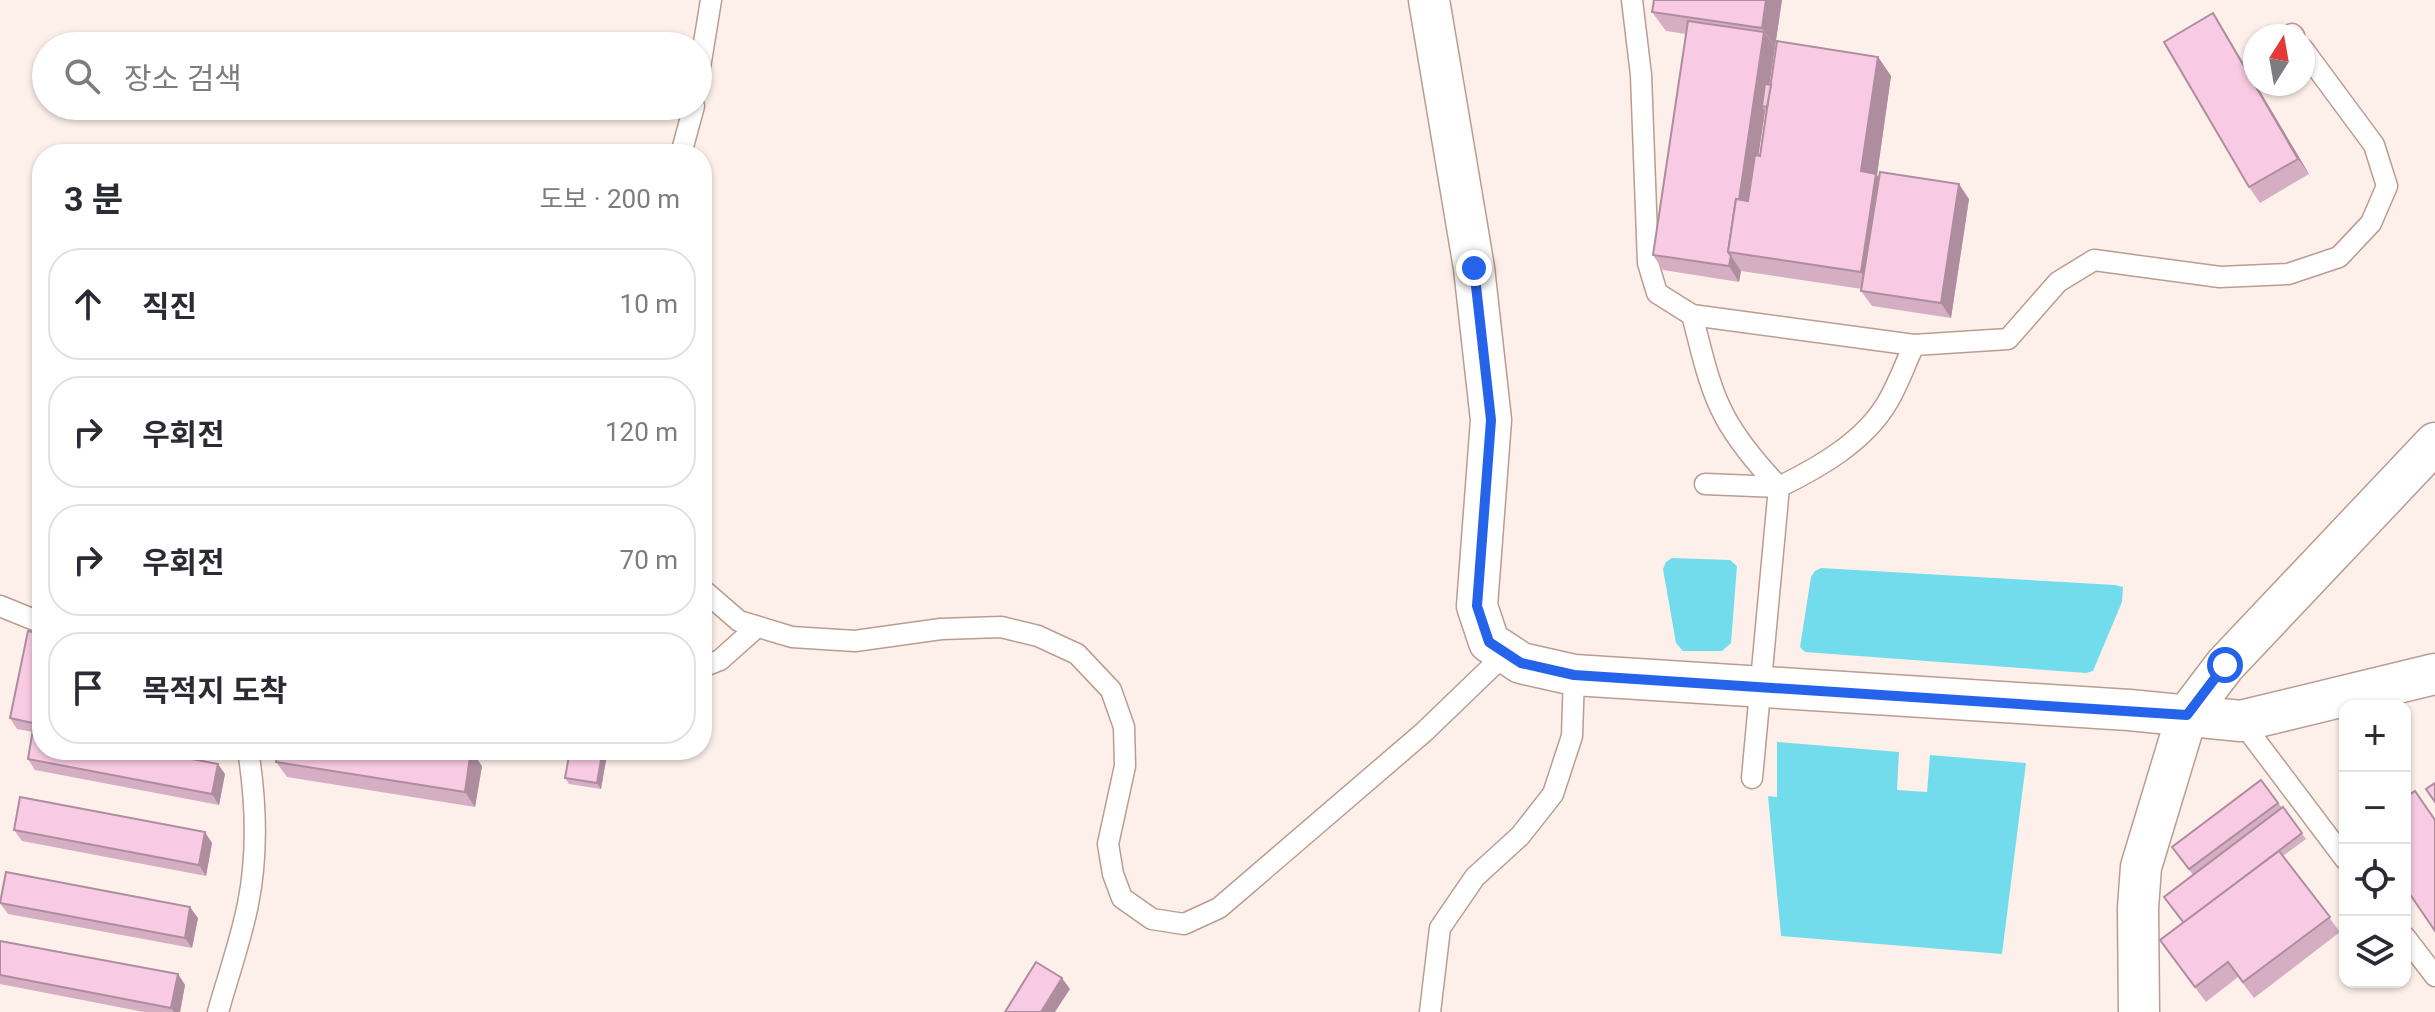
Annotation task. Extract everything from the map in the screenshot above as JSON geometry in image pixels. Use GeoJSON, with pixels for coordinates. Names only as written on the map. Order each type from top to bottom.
{"type":"FeatureCollection","features":[{"type":"Feature","properties":{"kind":"street"},"geometry":{"type":"LineString","coordinates":[[1429,0],[1474,268],[1491,420],[1477,606],[1489,642],[1521,663],[1574,675],[2241,721],[2435,674]]}},
{"type":"Feature","properties":{"kind":"street"},"geometry":{"type":"LineString","coordinates":[[2139,1012],[2138,908],[2141,867],[2187,715],[2225,665],[2435,443]]}},
{"type":"Feature","properties":{"kind":"lane"},"geometry":{"type":"LineString","coordinates":[[706,32],[711,0]]}},
{"type":"Feature","properties":{"kind":"lane"},"geometry":{"type":"LineString","coordinates":[[1632,0],[1641,75],[1648,263],[1657,293],[1692,315],[1914,345],[2008,339],[2058,282],[2094,260],[2220,277],[2288,274],[2339,257],[2371,223],[2387,186],[2374,145],[2315,66]]}},
{"type":"Feature","properties":{"kind":"lane"},"geometry":{"type":"LineString","coordinates":[[684,144],[690,120]]}},
{"type":"Feature","properties":{"kind":"lane"},"geometry":{"type":"LineString","coordinates":[[1692,315],[1710,380],[1724,416],[1754,461],[1779,487],[1752,778]]}},
{"type":"Feature","properties":{"kind":"lane"},"geometry":{"type":"LineString","coordinates":[[1705,484],[1779,487],[1817,469],[1863,432],[1887,404],[1914,345]]}},
{"type":"Feature","properties":{"kind":"lane"},"geometry":{"type":"LineString","coordinates":[[712,598],[739,621],[792,637],[855,641],[941,629],[1001,627],[1038,636],[1077,654],[1111,690],[1124,727],[1125,766],[1108,844],[1113,874],[1122,898],[1152,919],[1184,924],[1219,908],[1424,732],[1506,653]]}},
{"type":"Feature","properties":{"kind":"lane"},"geometry":{"type":"LineString","coordinates":[[0,606],[32,619]]}},
{"type":"Feature","properties":{"kind":"lane"},"geometry":{"type":"LineString","coordinates":[[712,663],[720,660],[757,627]]}},
{"type":"Feature","properties":{"kind":"lane"},"geometry":{"type":"LineString","coordinates":[[1430,1012],[1440,928],[1475,877],[1520,836],[1553,794],[1572,736],[1574,675]]}},
{"type":"Feature","properties":{"kind":"lane"},"geometry":{"type":"LineString","coordinates":[[2241,721],[2339,851]]}},
{"type":"Feature","properties":{"kind":"lane"},"geometry":{"type":"LineString","coordinates":[[218,1012],[250,888],[255,842],[249,760]]}},
{"type":"Feature","properties":{"kind":"lane"},"geometry":{"type":"LineString","coordinates":[[2411,945],[2435,976]]}},
{"type":"Feature","properties":{"kind":"water"},"geometry":{"type":"Polygon","coordinates":[[[1672,558],[1730,560],[1737,566],[1731,643],[1722,651],[1683,651],[1676,643],[1663,569],[1672,558]]]}},
{"type":"Feature","properties":{"kind":"water"},"geometry":{"type":"Polygon","coordinates":[[[1821,568],[2115,585],[2123,587],[2122,602],[2093,671],[2086,673],[1805,652],[1800,647],[1811,577],[1821,568]]]}},
{"type":"Feature","properties":{"kind":"water"},"geometry":{"type":"Polygon","coordinates":[[[1777,742],[1899,752],[1897,790],[1927,792],[1930,755],[2026,763],[2002,954],[1781,936],[1768,796],[1777,797],[1777,742]]]}},
{"type":"Feature","properties":{"kind":"building"},"geometry":{"type":"Polygon","coordinates":[[[1654,0],[1766,0],[1762,28],[1652,12],[1654,0]]]}},
{"type":"Feature","properties":{"kind":"building"},"geometry":{"type":"Polygon","coordinates":[[[2213,13],[2243,65],[2243,96],[2261,96],[2298,159],[2249,187],[2164,42],[2213,13]]]}},
{"type":"Feature","properties":{"kind":"building"},"geometry":{"type":"Polygon","coordinates":[[[1688,21],[1764,32],[1739,200],[1736,199],[1728,252],[1731,256],[1729,266],[1653,255],[1688,21]]]}},
{"type":"Feature","properties":{"kind":"building"},"geometry":{"type":"Polygon","coordinates":[[[1777,41],[1878,57],[1861,171],[1876,174],[1861,272],[1728,252],[1736,199],[1748,201],[1755,155],[1760,156],[1777,41]]]}},
{"type":"Feature","properties":{"kind":"building"},"geometry":{"type":"Polygon","coordinates":[[[1765,84],[1771,85],[1767,107],[1762,106],[1765,84]]]}},
{"type":"Feature","properties":{"kind":"building"},"geometry":{"type":"Polygon","coordinates":[[[1880,172],[1959,184],[1941,303],[1861,291],[1880,172]]]}},
{"type":"Feature","properties":{"kind":"building"},"geometry":{"type":"Polygon","coordinates":[[[28,631],[32,632],[32,723],[10,718],[28,631]]]}},
{"type":"Feature","properties":{"kind":"building"},"geometry":{"type":"Polygon","coordinates":[[[32,735],[32,760],[28,759],[32,735]]]}},
{"type":"Feature","properties":{"kind":"building"},"geometry":{"type":"Polygon","coordinates":[[[33,760],[197,760],[218,764],[212,794],[33,760]]]}},
{"type":"Feature","properties":{"kind":"building"},"geometry":{"type":"Polygon","coordinates":[[[276,760],[470,760],[465,792],[276,760]]]}},
{"type":"Feature","properties":{"kind":"building"},"geometry":{"type":"Polygon","coordinates":[[[568,760],[601,760],[597,783],[565,778],[568,760]]]}},
{"type":"Feature","properties":{"kind":"building"},"geometry":{"type":"Polygon","coordinates":[[[2261,780],[2278,803],[2189,869],[2172,847],[2261,780]]]}},
{"type":"Feature","properties":{"kind":"building"},"geometry":{"type":"Polygon","coordinates":[[[2435,783],[2435,802],[2426,789],[2435,783]]]}},
{"type":"Feature","properties":{"kind":"building"},"geometry":{"type":"Polygon","coordinates":[[[2415,791],[2435,820],[2435,931],[2411,896],[2411,794],[2415,791]]]}},
{"type":"Feature","properties":{"kind":"building"},"geometry":{"type":"Polygon","coordinates":[[[20,797],[205,832],[199,865],[14,830],[20,797]]]}},
{"type":"Feature","properties":{"kind":"building"},"geometry":{"type":"Polygon","coordinates":[[[2283,807],[2302,833],[2184,923],[2164,897],[2283,807]]]}},
{"type":"Feature","properties":{"kind":"building"},"geometry":{"type":"Polygon","coordinates":[[[2279,851],[2330,917],[2243,982],[2228,962],[2195,987],[2160,940],[2279,851]]]}},
{"type":"Feature","properties":{"kind":"building"},"geometry":{"type":"Polygon","coordinates":[[[6,872],[190,907],[185,938],[0,903],[6,872]]]}},
{"type":"Feature","properties":{"kind":"building"},"geometry":{"type":"Polygon","coordinates":[[[0,941],[178,974],[171,1008],[0,975],[0,941]]]}},
{"type":"Feature","properties":{"kind":"building"},"geometry":{"type":"Polygon","coordinates":[[[1036,962],[1062,978],[1041,1012],[1005,1012],[1036,962]]]}},
{"type":"Feature","properties":{"kind":"route"},"geometry":{"type":"LineString","coordinates":[[1474,268],[1491,420],[1477,606],[1489,642],[1521,663],[1574,675],[2187,715],[2225,665]]}}]}
